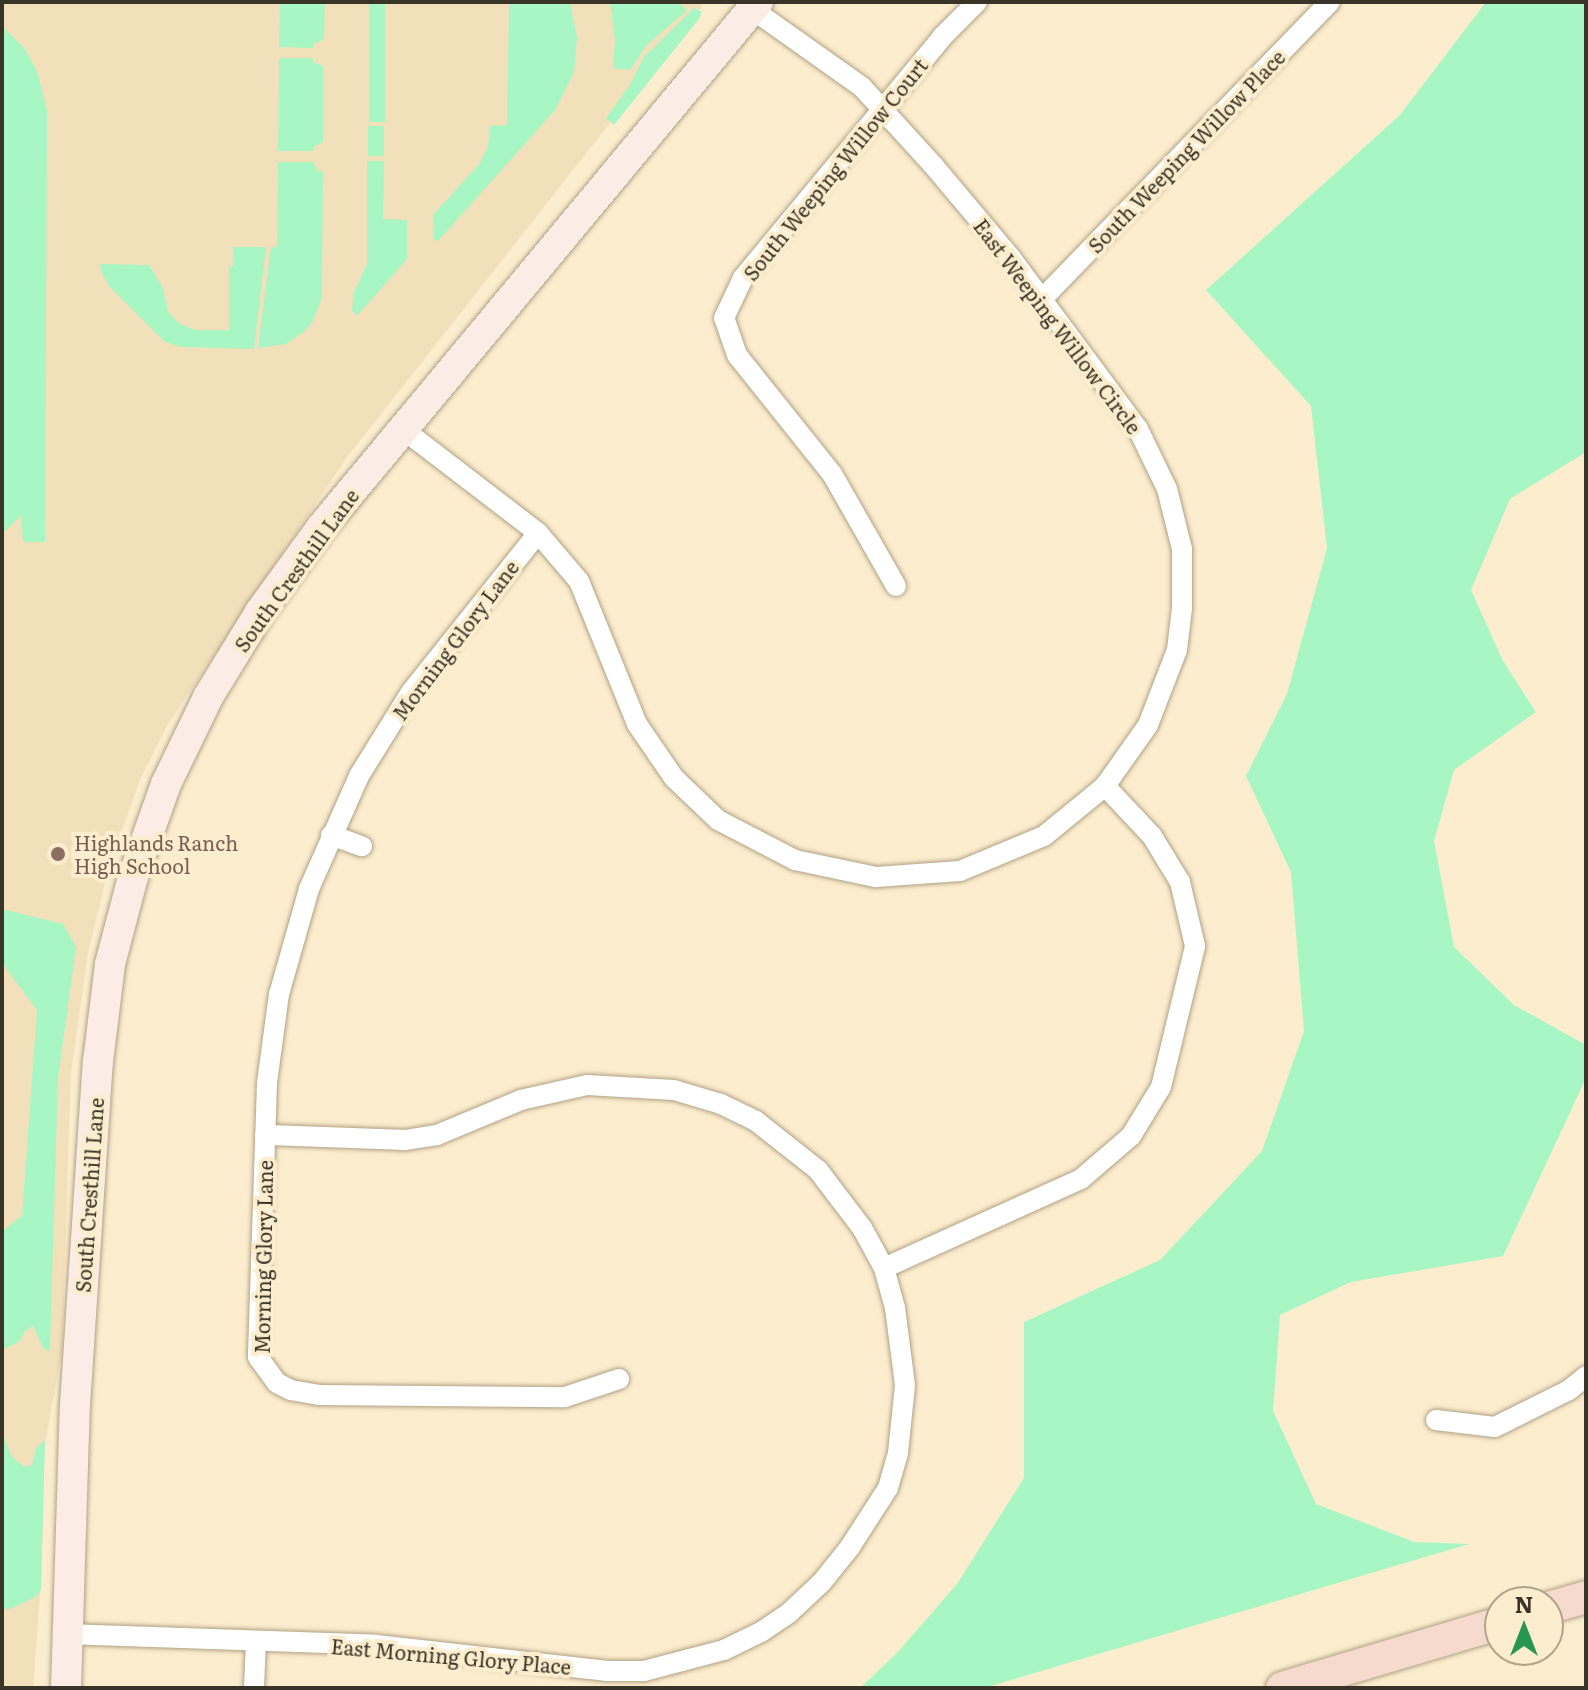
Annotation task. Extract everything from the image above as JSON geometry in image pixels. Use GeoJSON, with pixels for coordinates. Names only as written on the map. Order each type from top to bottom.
{"type":"FeatureCollection","features":[{"type":"Feature","properties":{"kind":"main road"},"geometry":{"type":"LineString","coordinates":[[1564,1603],[1586,1597]]}},
{"type":"Feature","properties":{"kind":"main road"},"geometry":{"type":"LineString","coordinates":[[1282,1688],[1484,1628]]}},
{"type":"Feature","properties":{"kind":"street","name":"South Weeping Willow Court"},"geometry":{"type":"LineString","coordinates":[[896,586],[832,474],[737,355],[724,318],[743,278],[881,110],[977,2]]}},
{"type":"Feature","properties":{"kind":"street","name":"South Weeping Willow Place"},"geometry":{"type":"LineString","coordinates":[[1041,300],[1330,2]]}},
{"type":"Feature","properties":{"kind":"street","name":"East Weeping Willow Circle"},"geometry":{"type":"LineString","coordinates":[[404,430],[538,533],[579,581],[637,724],[674,778],[718,820],[795,860],[876,877],[960,871],[1044,836],[1105,786],[1148,725],[1177,650],[1182,608],[1182,549],[1167,489],[1138,429],[1041,300],[933,165],[862,87],[755,5]]}},
{"type":"Feature","properties":{"kind":"street","name":"South Cresthill Lane"},"geometry":{"type":"LineString","coordinates":[[66,1688],[75,1405],[98,1062],[110,964],[133,877],[166,784],[208,697],[260,612],[321,528],[755,5]]}},
{"type":"Feature","properties":{"kind":"street","name":"Morning Glory Lane"},"geometry":{"type":"LineString","coordinates":[[538,533],[411,692],[359,776],[309,889],[279,994],[265,1135],[258,1357],[277,1383],[291,1390],[319,1395],[565,1397],[619,1379]]}},
{"type":"Feature","properties":{"kind":"street"},"geometry":{"type":"LineString","coordinates":[[884,1268],[1081,1179],[1131,1136],[1161,1087],[1195,946],[1180,882],[1152,836],[1105,786]]}},
{"type":"Feature","properties":{"kind":"street"},"geometry":{"type":"LineString","coordinates":[[331,835],[362,846]]}},
{"type":"Feature","properties":{"kind":"street","name":"East Morning Glory Place"},"geometry":{"type":"LineString","coordinates":[[68,1634],[421,1649],[606,1671],[644,1671],[709,1655],[761,1632],[822,1582],[850,1547],[888,1488],[898,1453],[905,1385],[895,1308],[884,1268],[862,1228],[818,1170],[789,1144],[756,1121],[721,1104],[674,1090],[630,1085],[554,1090],[437,1135],[404,1140],[265,1135]]}},
{"type":"Feature","properties":{"kind":"street"},"geometry":{"type":"LineString","coordinates":[[1436,1420],[1495,1427],[1569,1390],[1586,1376]]}},
{"type":"Feature","properties":{"kind":"street"},"geometry":{"type":"LineString","coordinates":[[254,1688],[256,1641]]}},
{"type":"Feature","properties":{"kind":"shaded area"},"geometry":{"type":"Polygon","coordinates":[[[2,2],[705,2],[348,456],[168,724],[140,780],[109,867],[88,953],[71,1073],[62,1351],[45,1443],[41,1582],[33,1688],[2,1688],[2,2]]]}},
{"type":"Feature","properties":{"kind":"green space"},"geometry":{"type":"Polygon","coordinates":[[[280,2],[325,2],[324,39],[313,44],[313,48],[279,47],[280,2]]]}},
{"type":"Feature","properties":{"kind":"green space"},"geometry":{"type":"Polygon","coordinates":[[[369,2],[385,2],[385,122],[369,122],[369,2]]]}},
{"type":"Feature","properties":{"kind":"green space"},"geometry":{"type":"Polygon","coordinates":[[[509,2],[570,2],[577,38],[574,72],[555,110],[439,240],[434,241],[433,215],[480,163],[488,146],[490,126],[507,125],[509,2]]]}},
{"type":"Feature","properties":{"kind":"green space"},"geometry":{"type":"Polygon","coordinates":[[[610,2],[678,2],[687,10],[647,45],[630,70],[613,68],[615,40],[610,2]]]}},
{"type":"Feature","properties":{"kind":"green space"},"geometry":{"type":"Polygon","coordinates":[[[1486,2],[1586,2],[1586,452],[1510,499],[1471,590],[1503,661],[1536,712],[1454,770],[1434,841],[1454,947],[1514,1005],[1586,1045],[1586,1078],[1503,1256],[1351,1282],[1280,1315],[1273,1411],[1316,1504],[1414,1542],[1469,1544],[984,1688],[860,1688],[897,1653],[957,1584],[1024,1478],[1024,1322],[1160,1260],[1262,1151],[1304,1031],[1291,872],[1246,776],[1287,694],[1327,548],[1311,406],[1206,290],[1400,115],[1486,2]]]}},
{"type":"Feature","properties":{"kind":"green space"},"geometry":{"type":"Polygon","coordinates":[[[694,8],[702,12],[699,19],[614,125],[606,118],[630,85],[644,57],[694,8]]]}},
{"type":"Feature","properties":{"kind":"green space"},"geometry":{"type":"Polygon","coordinates":[[[2,26],[25,49],[37,71],[47,110],[45,542],[23,542],[21,516],[2,534],[2,26]]]}},
{"type":"Feature","properties":{"kind":"green space"},"geometry":{"type":"Polygon","coordinates":[[[279,58],[313,58],[313,62],[323,66],[323,142],[314,147],[314,151],[278,151],[279,58]]]}},
{"type":"Feature","properties":{"kind":"green space"},"geometry":{"type":"Polygon","coordinates":[[[368,126],[384,126],[384,156],[368,156],[368,126]]]}},
{"type":"Feature","properties":{"kind":"green space"},"geometry":{"type":"Polygon","coordinates":[[[367,161],[384,161],[383,219],[407,220],[407,259],[358,315],[352,311],[354,292],[367,264],[367,161]]]}},
{"type":"Feature","properties":{"kind":"green space"},"geometry":{"type":"Polygon","coordinates":[[[278,162],[313,162],[318,171],[323,172],[322,298],[312,323],[302,333],[286,344],[258,348],[271,247],[277,247],[278,162]]]}},
{"type":"Feature","properties":{"kind":"green space"},"geometry":{"type":"Polygon","coordinates":[[[233,247],[266,247],[254,349],[181,347],[165,342],[109,286],[101,271],[100,264],[149,265],[163,288],[168,311],[177,322],[194,330],[229,330],[229,266],[234,266],[233,247]]]}},
{"type":"Feature","properties":{"kind":"green space"},"geometry":{"type":"Polygon","coordinates":[[[2,911],[63,924],[76,947],[58,1078],[50,1352],[43,1348],[33,1326],[25,1331],[20,1341],[2,1350],[2,1231],[22,1216],[37,1010],[2,963],[2,911]]]}},
{"type":"Feature","properties":{"kind":"green space"},"geometry":{"type":"Polygon","coordinates":[[[2,1432],[12,1457],[25,1467],[32,1465],[36,1448],[45,1440],[41,1590],[36,1597],[10,1609],[2,1608],[2,1432]]]}},
{"type":"Feature","properties":{"kind":"place","name":"Highlands Ranch High School"},"geometry":{"type":"Point","coordinates":[58,854]}}]}
